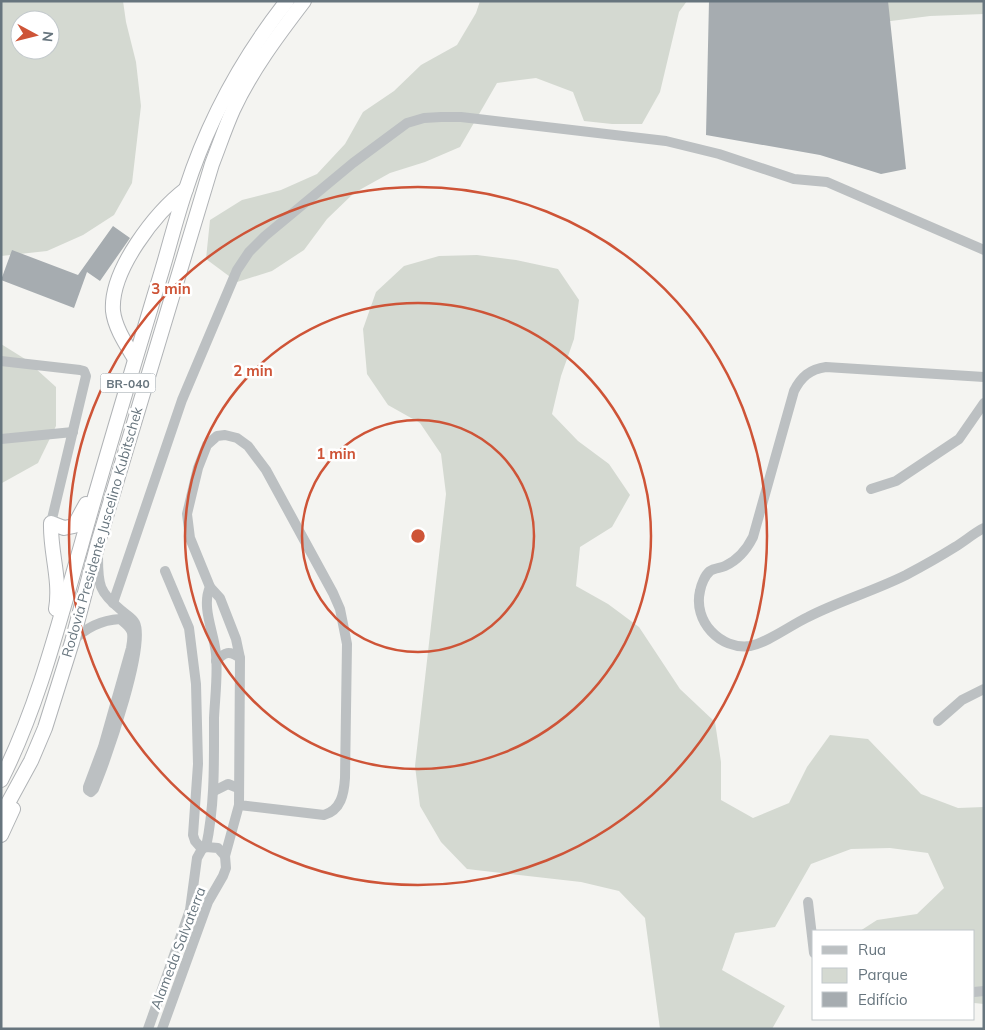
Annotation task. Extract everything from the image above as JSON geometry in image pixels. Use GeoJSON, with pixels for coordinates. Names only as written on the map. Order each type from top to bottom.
{"type":"FeatureCollection","features":[{"type":"Feature","properties":{"kind":"highway","name":"Rodovia Presidente Juscelino Kubitschek"},"geometry":{"type":"LineString","coordinates":[[1,780],[27,723],[44,677],[186,189],[206,135],[228,91],[265,29],[287,1]]}},
{"type":"Feature","properties":{"kind":"highway","name":"Rodovia Presidente Juscelino Kubitschek"},"geometry":{"type":"LineString","coordinates":[[1,816],[31,761],[45,728],[212,164],[234,109],[248,82],[278,35],[304,1]]}},
{"type":"Feature","properties":{"kind":"highway"},"geometry":{"type":"LineString","coordinates":[[135,359],[114,320],[114,299],[122,270],[137,244],[160,212],[186,189]]}},
{"type":"Feature","properties":{"kind":"highway"},"geometry":{"type":"LineString","coordinates":[[44,677],[58,596],[50,536],[51,523],[58,527],[70,528],[79,520],[112,438]]}},
{"type":"Feature","properties":{"kind":"highway"},"geometry":{"type":"LineString","coordinates":[[1,836],[31,761]]}},
{"type":"Feature","properties":{"kind":"street"},"geometry":{"type":"LineString","coordinates":[[113,603],[182,400],[237,270],[249,252],[289,216],[353,162],[407,123],[424,118],[461,116],[666,141],[719,154],[794,179],[827,182],[984,250]]}},
{"type":"Feature","properties":{"kind":"street"},"geometry":{"type":"LineString","coordinates":[[1,361],[84,372],[86,378],[51,523]]}},
{"type":"Feature","properties":{"kind":"street"},"geometry":{"type":"LineString","coordinates":[[984,377],[826,367],[807,374],[801,379],[794,391],[753,536],[739,556],[726,566],[711,570],[706,577],[700,592],[701,616],[709,630],[721,640],[743,646],[759,644],[809,616],[904,576],[984,528]]}},
{"type":"Feature","properties":{"kind":"street"},"geometry":{"type":"LineString","coordinates":[[871,489],[896,481],[959,439],[984,403]]}},
{"type":"Feature","properties":{"kind":"street"},"geometry":{"type":"LineString","coordinates":[[1,439],[73,432]]}},
{"type":"Feature","properties":{"kind":"street","name":"Alameda Salvaterra"},"geometry":{"type":"LineString","coordinates":[[162,1029],[208,902],[227,865],[226,856],[238,805],[240,658],[236,639],[220,598],[210,587],[190,538],[187,514],[198,468],[207,445],[217,436],[225,435],[237,438],[248,446],[266,470],[333,593],[340,609],[347,644],[345,778],[344,791],[338,805],[330,813],[324,815],[238,805]]}},
{"type":"Feature","properties":{"kind":"street"},"geometry":{"type":"LineString","coordinates":[[72,642],[80,633],[90,627],[121,615],[131,618],[138,632],[125,696],[113,737],[94,789],[90,792],[88,787],[103,747],[131,648],[132,632],[130,627],[121,615],[113,603],[104,594],[99,584],[98,544]]}},
{"type":"Feature","properties":{"kind":"street"},"geometry":{"type":"LineString","coordinates":[[165,571],[189,628],[196,684],[198,764],[195,840],[204,848],[218,848],[226,856]]}},
{"type":"Feature","properties":{"kind":"street","name":"Alameda Salvaterra"},"geometry":{"type":"LineString","coordinates":[[148,1029],[190,910],[197,858],[204,848],[211,824],[214,791],[216,661],[206,603],[210,587]]}},
{"type":"Feature","properties":{"kind":"street"},"geometry":{"type":"LineString","coordinates":[[216,661],[227,653],[234,653],[240,658]]}},
{"type":"Feature","properties":{"kind":"street"},"geometry":{"type":"LineString","coordinates":[[938,721],[962,700],[984,689]]}},
{"type":"Feature","properties":{"kind":"street"},"geometry":{"type":"LineString","coordinates":[[214,791],[228,784],[238,788]]}},
{"type":"Feature","properties":{"kind":"street"},"geometry":{"type":"LineString","coordinates":[[808,902],[812,936]]}},
{"type":"Feature","properties":{"kind":"green space"},"geometry":{"type":"Polygon","coordinates":[[[1,1],[123,1],[136,62],[141,106],[132,183],[114,215],[83,235],[47,251],[1,256],[1,1]]]}},
{"type":"Feature","properties":{"kind":"green space"},"geometry":{"type":"Polygon","coordinates":[[[480,1],[687,1],[679,12],[660,92],[642,124],[612,124],[584,121],[573,92],[536,78],[497,83],[460,147],[425,162],[390,173],[354,193],[327,219],[304,250],[272,271],[237,282],[206,259],[210,220],[242,200],[281,190],[317,174],[345,144],[363,112],[394,91],[421,65],[457,45],[476,13],[480,1]]]}},
{"type":"Feature","properties":{"kind":"green space"},"geometry":{"type":"Polygon","coordinates":[[[821,1],[984,1],[984,14],[930,16],[891,21],[852,21],[821,1]]]}},
{"type":"Feature","properties":{"kind":"green space"},"geometry":{"type":"Polygon","coordinates":[[[477,255],[516,260],[558,269],[579,300],[574,339],[561,376],[552,414],[578,441],[609,464],[630,495],[612,527],[580,547],[576,586],[608,604],[639,627],[680,689],[715,722],[721,762],[721,800],[753,818],[789,803],[807,767],[830,735],[868,739],[921,794],[958,808],[984,807],[984,1004],[975,1003],[975,930],[862,930],[877,920],[917,914],[944,888],[928,853],[890,848],[851,849],[811,864],[775,927],[735,933],[722,970],[785,1006],[772,1029],[660,1029],[645,918],[619,891],[581,882],[467,869],[441,842],[420,806],[415,766],[446,494],[441,454],[420,423],[388,405],[367,374],[363,329],[376,292],[404,266],[439,256],[477,255]]]}},
{"type":"Feature","properties":{"kind":"green space"},"geometry":{"type":"Polygon","coordinates":[[[1,344],[25,359],[56,387],[56,426],[38,463],[2,483],[1,344]]]}},
{"type":"Feature","properties":{"kind":"building"},"geometry":{"type":"Polygon","coordinates":[[[709,1],[888,1],[906,169],[881,174],[820,155],[706,135],[709,1]]]}},
{"type":"Feature","properties":{"kind":"building"},"geometry":{"type":"Polygon","coordinates":[[[113,226],[130,238],[100,281],[87,272],[74,308],[1,280],[12,250],[78,275],[113,226]]]}}]}
